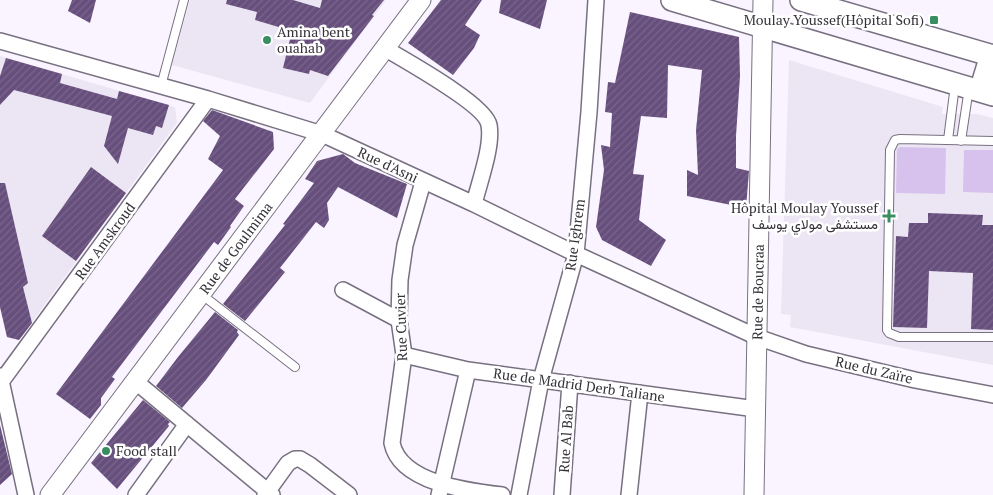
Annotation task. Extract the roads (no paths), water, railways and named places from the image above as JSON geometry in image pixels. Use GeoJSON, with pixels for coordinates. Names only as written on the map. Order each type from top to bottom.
{"type":"FeatureCollection","features":[{"type":"Feature","properties":{"kind":"main road"},"geometry":{"type":"LineString","coordinates":[[672,0],[974,89],[992,56],[801,0]]}},
{"type":"Feature","properties":{"kind":"street","name":"Rue de Goulmima"},"geometry":{"type":"LineString","coordinates":[[50,495],[421,0]]}},
{"type":"Feature","properties":{"kind":"street","name":"Rue Ighrem"},"geometry":{"type":"LineString","coordinates":[[519,495],[541,380],[576,254],[589,112],[596,0]]}},
{"type":"Feature","properties":{"kind":"street","name":"Rue de Boucraa"},"geometry":{"type":"LineString","coordinates":[[754,495],[764,0]]}},
{"type":"Feature","properties":{"kind":"street","name":"Rue d'Asni"},"geometry":{"type":"LineString","coordinates":[[0,41],[208,99],[322,134],[757,337]]}},
{"type":"Feature","properties":{"kind":"street"},"geometry":{"type":"LineString","coordinates":[[386,49],[463,97],[479,110],[489,123],[490,134],[474,204]]}},
{"type":"Feature","properties":{"kind":"street","name":"Rue Amskroud"},"geometry":{"type":"LineString","coordinates":[[1,379],[208,99]]}},
{"type":"Feature","properties":{"kind":"street","name":"Rue Cuvier"},"geometry":{"type":"LineString","coordinates":[[423,182],[402,263],[399,320],[404,355],[392,443],[396,456],[408,469],[441,490]]}},
{"type":"Feature","properties":{"kind":"street"},"geometry":{"type":"LineString","coordinates":[[343,290],[399,320]]}},
{"type":"Feature","properties":{"kind":"street","name":"Rue du Zaïre"},"geometry":{"type":"LineString","coordinates":[[757,337],[815,356],[915,380],[993,395]]}},
{"type":"Feature","properties":{"kind":"street","name":"Rue de Madrid Derb Taliane"},"geometry":{"type":"LineString","coordinates":[[404,355],[468,370],[756,409]]}},
{"type":"Feature","properties":{"kind":"street"},"geometry":{"type":"LineString","coordinates":[[468,370],[441,490],[502,495]]}},
{"type":"Feature","properties":{"kind":"street"},"geometry":{"type":"LineString","coordinates":[[1,379],[26,495]]}},
{"type":"Feature","properties":{"kind":"street"},"geometry":{"type":"LineString","coordinates":[[135,381],[268,494],[288,464],[296,459],[300,459],[310,465],[342,493]]}},
{"type":"Feature","properties":{"kind":"street","name":"Rue Al Bab"},"geometry":{"type":"LineString","coordinates":[[562,495],[570,383]]}},
{"type":"Feature","properties":{"kind":"street"},"geometry":{"type":"LineString","coordinates":[[629,495],[640,393]]}},
{"type":"Feature","properties":{"kind":"street"},"geometry":{"type":"LineString","coordinates":[[136,495],[187,424]]}},
{"type":"Feature","properties":{"kind":"lane"},"geometry":{"type":"LineString","coordinates":[[161,86],[184,0]]}},
{"type":"Feature","properties":{"kind":"lane"},"geometry":{"type":"LineString","coordinates":[[948,140],[974,89]]}},
{"type":"Feature","properties":{"kind":"lane"},"geometry":{"type":"LineString","coordinates":[[961,140],[974,89]]}},
{"type":"Feature","properties":{"kind":"lane"},"geometry":{"type":"LineString","coordinates":[[993,142],[895,140],[890,150],[886,330],[888,333],[899,337],[993,337]]}},
{"type":"Feature","properties":{"kind":"lane"},"geometry":{"type":"LineString","coordinates":[[201,294],[295,367]]}},
{"type":"Feature","properties":{"kind":"place","name":"Moulay Youssef(Hôpital Sofi)"},"geometry":{"type":"Point","coordinates":[934,20]}},
{"type":"Feature","properties":{"kind":"place","name":"Amina bent ouahab"},"geometry":{"type":"Point","coordinates":[267,40]}},
{"type":"Feature","properties":{"kind":"place","name":"Hôpital Moulay Youssef مستشفى مولاي يوسف"},"geometry":{"type":"Point","coordinates":[889,216]}},
{"type":"Feature","properties":{"kind":"place","name":"Food stall"},"geometry":{"type":"Point","coordinates":[106,451]}}]}
